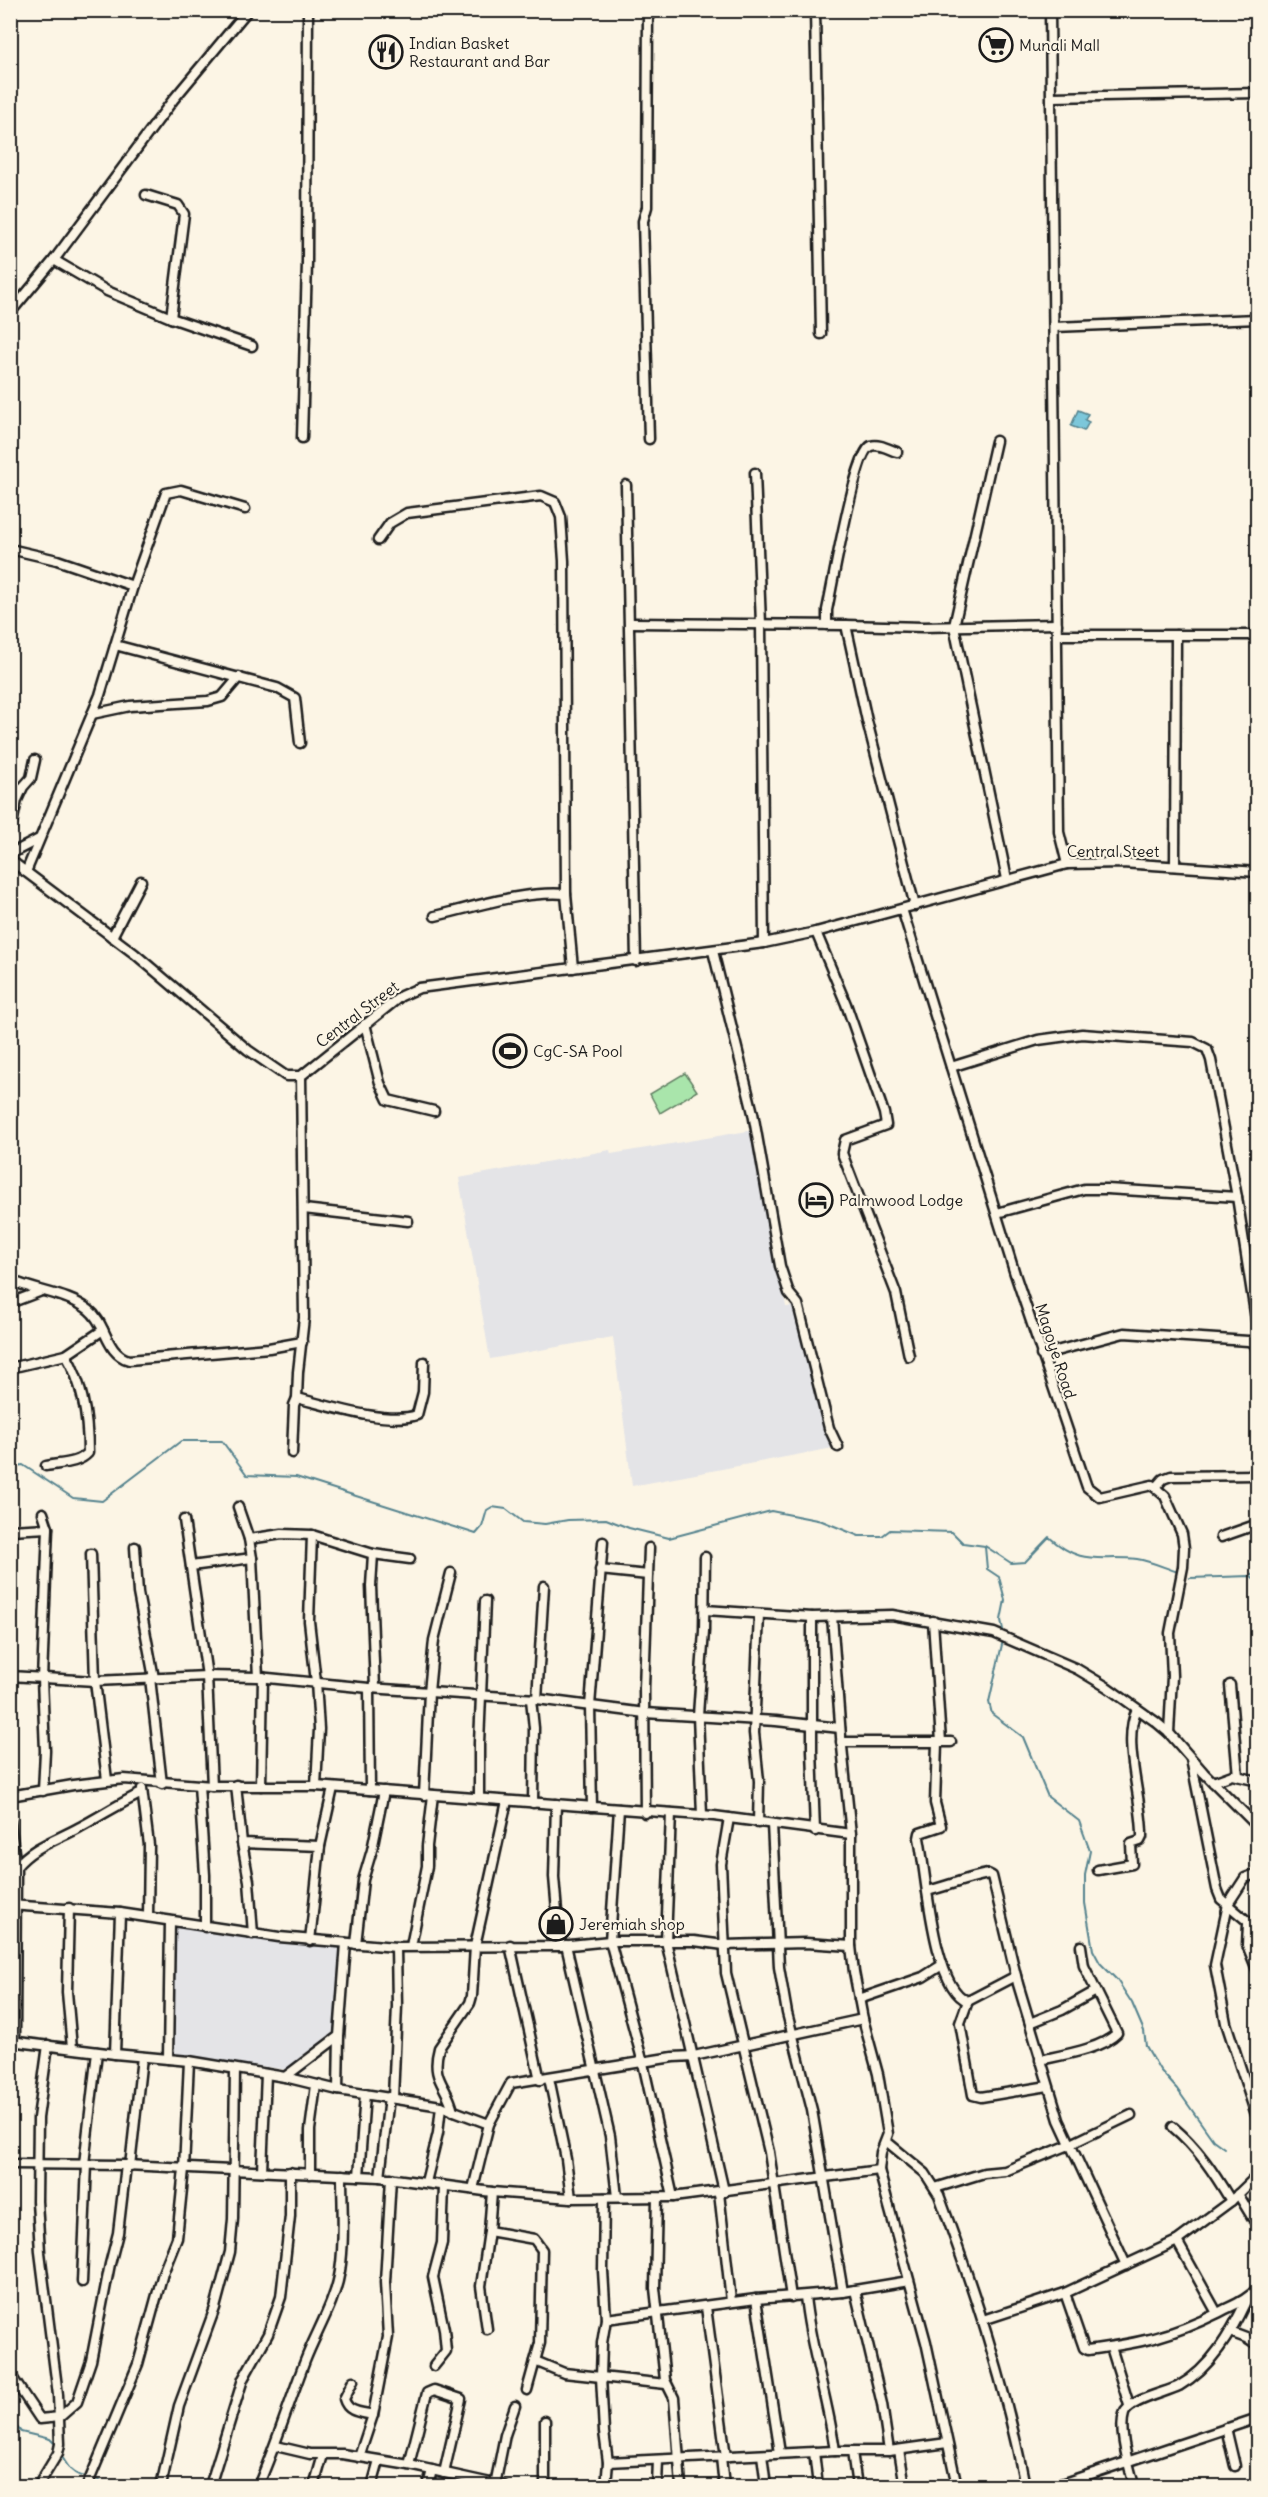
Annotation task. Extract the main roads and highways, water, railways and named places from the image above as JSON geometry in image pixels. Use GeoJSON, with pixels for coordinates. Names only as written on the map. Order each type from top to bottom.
{"type":"FeatureCollection","features":[{"type":"Feature","properties":{"kind":"water"},"geometry":{"type":"Polygon","coordinates":[[[1078,410],[1088,414],[1085,420],[1089,422],[1084,431],[1071,426],[1078,410]]]}},
{"type":"Feature","properties":{"kind":"water"},"geometry":{"type":"Polygon","coordinates":[[[511,1042],[519,1064],[511,1067],[503,1045],[511,1042]]]}},
{"type":"Feature","properties":{"kind":"waterway"},"geometry":{"type":"LineString","coordinates":[[10,1467],[23,1465],[73,1498],[102,1501],[181,1441],[222,1441],[247,1475],[296,1477],[476,1534],[482,1527],[487,1510],[492,1507],[506,1509],[523,1522],[545,1524],[568,1520],[606,1519],[629,1528],[669,1538],[771,1511],[822,1521],[859,1536],[882,1536],[890,1530],[952,1532],[963,1543],[985,1546],[1011,1563],[1025,1562],[1049,1537],[1071,1553],[1081,1556],[1137,1559],[1178,1572]]}},
{"type":"Feature","properties":{"kind":"waterway"},"geometry":{"type":"LineString","coordinates":[[1255,1529],[1253,1532],[1258,1555]]}},
{"type":"Feature","properties":{"kind":"waterway"},"geometry":{"type":"LineString","coordinates":[[985,1547],[987,1569],[999,1577],[1005,1600],[1001,1620],[1004,1635]]}},
{"type":"Feature","properties":{"kind":"waterway"},"geometry":{"type":"LineString","coordinates":[[1250,1576],[1258,1571]]}},
{"type":"Feature","properties":{"kind":"waterway"},"geometry":{"type":"LineString","coordinates":[[1190,1578],[1250,1576],[1258,1583]]}},
{"type":"Feature","properties":{"kind":"waterway"},"geometry":{"type":"LineString","coordinates":[[1003,1640],[989,1702],[992,1714],[1023,1737],[1048,1797],[1079,1821],[1090,1851],[1085,1875],[1085,1903],[1093,1950],[1100,1963],[1117,1980],[1132,2003],[1144,2031],[1146,2046],[1160,2070],[1177,2089],[1213,2140],[1224,2148]]}},
{"type":"Feature","properties":{"kind":"waterway"},"geometry":{"type":"LineString","coordinates":[[10,2419],[21,2432],[50,2439],[56,2445]]}},
{"type":"Feature","properties":{"kind":"waterway"},"geometry":{"type":"LineString","coordinates":[[61,2455],[74,2473],[87,2477]]}},
{"type":"Feature","properties":{"kind":"waterway"},"geometry":{"type":"LineString","coordinates":[[93,2477],[108,2486]]}},
{"type":"Feature","properties":{"kind":"place","name":"Munali Mall"},"geometry":{"type":"Point","coordinates":[996,45]}},
{"type":"Feature","properties":{"kind":"place","name":"Indian Basket Restaurant and Bar"},"geometry":{"type":"Point","coordinates":[386,52]}},
{"type":"Feature","properties":{"kind":"place","name":"CgC-SA Pool"},"geometry":{"type":"Point","coordinates":[510,1051]}},
{"type":"Feature","properties":{"kind":"place","name":"Palmwood Lodge"},"geometry":{"type":"Point","coordinates":[816,1200]}},
{"type":"Feature","properties":{"kind":"place","name":"Jeremiah shop"},"geometry":{"type":"Point","coordinates":[556,1924]}}]}
